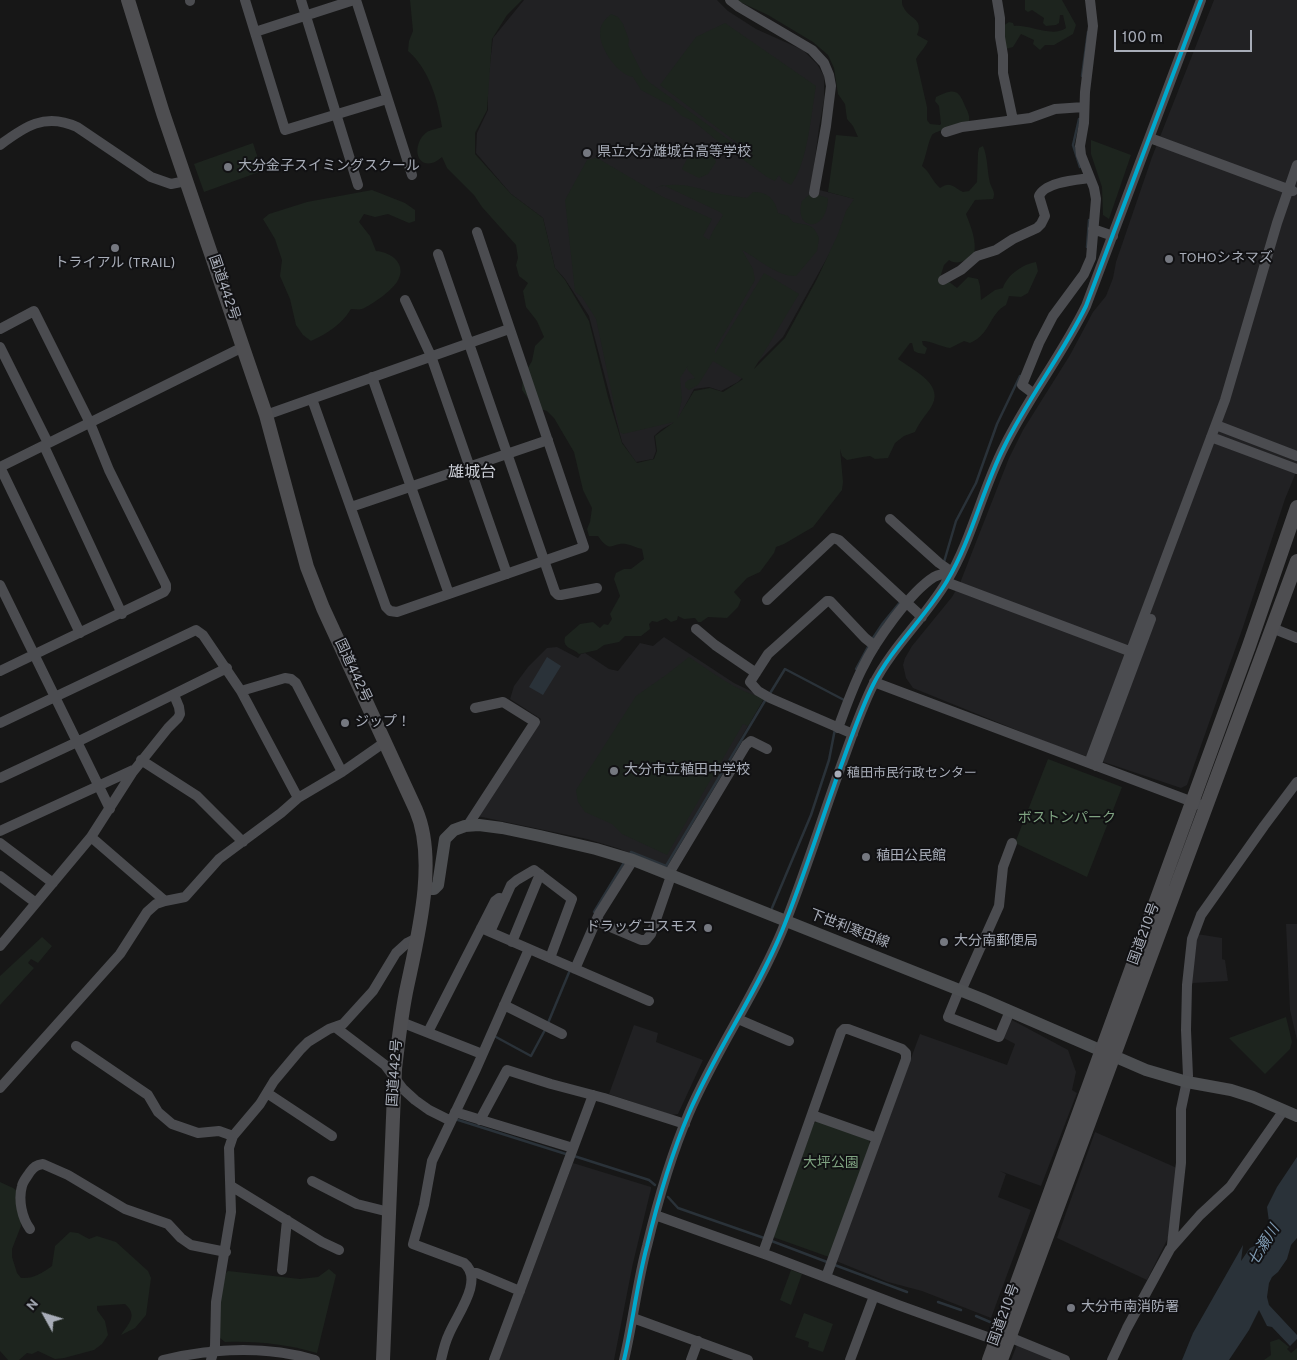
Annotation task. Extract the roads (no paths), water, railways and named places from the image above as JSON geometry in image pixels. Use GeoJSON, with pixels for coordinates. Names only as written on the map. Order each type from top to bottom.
{"type":"FeatureCollection","features":[{"type":"Feature","properties":{"kind":"highway","name":"国道442号"},"geometry":{"type":"LineString","coordinates":[[128,0],[186,181],[266,415],[314,587],[422,824],[426,848],[424,889],[401,1022],[395,1079],[383,1360]]}},
{"type":"Feature","properties":{"kind":"highway","name":"国道210号"},"geometry":{"type":"LineString","coordinates":[[1001,1360],[1004,1341],[1107,1055],[1192,802],[1297,507]]}},
{"type":"Feature","properties":{"kind":"highway","name":"国道210号"},"geometry":{"type":"LineString","coordinates":[[1107,1055],[1206,807],[1297,561]]}},
{"type":"Feature","properties":{"kind":"highway","name":"国道210号"},"geometry":{"type":"LineString","coordinates":[[989,1360],[1004,1341]]}},
{"type":"Feature","properties":{"kind":"main road","name":"下世利寒田線"},"geometry":{"type":"LineString","coordinates":[[468,825],[502,828],[540,836],[596,848],[633,860],[785,922],[961,990],[1107,1055],[1151,1072],[1187,1082],[1231,1090],[1292,1114]]}},
{"type":"Feature","properties":{"kind":"main road"},"geometry":{"type":"LineString","coordinates":[[424,889],[434,889],[438,885],[441,876],[443,845],[447,836],[454,830],[468,825]]}},
{"type":"Feature","properties":{"kind":"street"},"geometry":{"type":"LineString","coordinates":[[245,0],[285,130],[388,99]]}},
{"type":"Feature","properties":{"kind":"street"},"geometry":{"type":"LineString","coordinates":[[301,0],[358,185]]}},
{"type":"Feature","properties":{"kind":"street"},"geometry":{"type":"LineString","coordinates":[[255,32],[355,0],[412,175]]}},
{"type":"Feature","properties":{"kind":"street"},"geometry":{"type":"LineString","coordinates":[[730,0],[812,50],[821,58],[827,69],[830,80],[830,98],[814,193]]}},
{"type":"Feature","properties":{"kind":"street"},"geometry":{"type":"LineString","coordinates":[[997,0],[1000,18],[1003,73],[1013,120]]}},
{"type":"Feature","properties":{"kind":"street"},"geometry":{"type":"LineString","coordinates":[[1034,394],[1023,387],[1022,383],[1053,316],[1089,266],[1091,258],[1096,199],[1080,150],[1085,118],[1084,107],[1093,26],[1090,0]]}},
{"type":"Feature","properties":{"kind":"street"},"geometry":{"type":"LineString","coordinates":[[624,1360],[655,1215],[672,1157],[685,1124],[702,1084],[758,984],[785,922],[853,734],[874,682],[889,659],[922,617],[952,572],[968,538],[996,463],[1020,416],[1064,348],[1081,317],[1114,236],[1201,0]]}},
{"type":"Feature","properties":{"kind":"street"},"geometry":{"type":"LineString","coordinates":[[946,132],[962,127],[1034,117],[1055,110],[1084,107]]}},
{"type":"Feature","properties":{"kind":"street"},"geometry":{"type":"LineString","coordinates":[[0,145],[30,124],[47,121],[64,122],[76,127],[150,178],[170,184],[186,181]]}},
{"type":"Feature","properties":{"kind":"street"},"geometry":{"type":"LineString","coordinates":[[1150,138],[1290,190]]}},
{"type":"Feature","properties":{"kind":"street"},"geometry":{"type":"LineString","coordinates":[[1093,765],[1214,438],[1297,165]]}},
{"type":"Feature","properties":{"kind":"street"},"geometry":{"type":"LineString","coordinates":[[943,280],[956,274],[977,256],[996,250],[1040,226],[1045,216],[1039,198],[1043,190],[1061,183],[1090,178]]}},
{"type":"Feature","properties":{"kind":"street"},"geometry":{"type":"LineString","coordinates":[[1290,190],[1297,179]]}},
{"type":"Feature","properties":{"kind":"street"},"geometry":{"type":"LineString","coordinates":[[1094,229],[1114,236]]}},
{"type":"Feature","properties":{"kind":"street"},"geometry":{"type":"LineString","coordinates":[[312,398],[386,607],[390,612],[397,612],[584,547],[476,232]]}},
{"type":"Feature","properties":{"kind":"street"},"geometry":{"type":"LineString","coordinates":[[438,254],[558,595],[597,588]]}},
{"type":"Feature","properties":{"kind":"street"},"geometry":{"type":"LineString","coordinates":[[404,300],[431,356],[507,574]]}},
{"type":"Feature","properties":{"kind":"street"},"geometry":{"type":"LineString","coordinates":[[0,329],[34,311],[90,422],[109,470],[166,585],[164,592],[122,614],[1,669]]}},
{"type":"Feature","properties":{"kind":"street"},"geometry":{"type":"LineString","coordinates":[[266,415],[510,329]]}},
{"type":"Feature","properties":{"kind":"street"},"geometry":{"type":"LineString","coordinates":[[0,347],[46,444],[122,614]]}},
{"type":"Feature","properties":{"kind":"street"},"geometry":{"type":"LineString","coordinates":[[80,633],[0,467],[243,347]]}},
{"type":"Feature","properties":{"kind":"street"},"geometry":{"type":"LineString","coordinates":[[372,377],[449,594]]}},
{"type":"Feature","properties":{"kind":"street"},"geometry":{"type":"LineString","coordinates":[[1218,426],[1297,456]]}},
{"type":"Feature","properties":{"kind":"street"},"geometry":{"type":"LineString","coordinates":[[1214,438],[1297,469]]}},
{"type":"Feature","properties":{"kind":"street"},"geometry":{"type":"LineString","coordinates":[[351,507],[548,440]]}},
{"type":"Feature","properties":{"kind":"street"},"geometry":{"type":"LineString","coordinates":[[890,519],[941,565],[952,572]]}},
{"type":"Feature","properties":{"kind":"street"},"geometry":{"type":"LineString","coordinates":[[767,600],[833,538],[839,540],[922,617]]}},
{"type":"Feature","properties":{"kind":"street"},"geometry":{"type":"LineString","coordinates":[[838,728],[858,676],[904,600],[934,577],[952,572]]}},
{"type":"Feature","properties":{"kind":"street"},"geometry":{"type":"LineString","coordinates":[[946,582],[1134,653]]}},
{"type":"Feature","properties":{"kind":"street"},"geometry":{"type":"LineString","coordinates":[[0,585],[110,809]]}},
{"type":"Feature","properties":{"kind":"street"},"geometry":{"type":"LineString","coordinates":[[853,734],[768,697],[750,684],[768,654],[826,601],[830,601],[864,638],[875,646]]}},
{"type":"Feature","properties":{"kind":"street"},"geometry":{"type":"LineString","coordinates":[[1272,628],[1297,638]]}},
{"type":"Feature","properties":{"kind":"street"},"geometry":{"type":"LineString","coordinates":[[696,629],[715,645],[756,672]]}},
{"type":"Feature","properties":{"kind":"street"},"geometry":{"type":"LineString","coordinates":[[0,723],[196,630],[203,635],[241,691],[298,798]]}},
{"type":"Feature","properties":{"kind":"street"},"geometry":{"type":"LineString","coordinates":[[0,778],[227,668]]}},
{"type":"Feature","properties":{"kind":"street"},"geometry":{"type":"LineString","coordinates":[[241,691],[285,678],[291,679],[296,683],[342,772]]}},
{"type":"Feature","properties":{"kind":"street"},"geometry":{"type":"LineString","coordinates":[[874,682],[1206,807]]}},
{"type":"Feature","properties":{"kind":"street"},"geometry":{"type":"LineString","coordinates":[[0,946],[91,837],[134,769],[180,714],[174,695]]}},
{"type":"Feature","properties":{"kind":"street"},"geometry":{"type":"LineString","coordinates":[[468,825],[535,722],[503,702],[475,708]]}},
{"type":"Feature","properties":{"kind":"street"},"geometry":{"type":"LineString","coordinates":[[596,921],[641,940],[646,940],[651,934],[670,876],[746,744],[751,741],[767,749]]}},
{"type":"Feature","properties":{"kind":"street"},"geometry":{"type":"LineString","coordinates":[[0,1088],[120,954],[147,912],[156,904],[186,897],[215,863],[298,798],[342,772],[385,742]]}},
{"type":"Feature","properties":{"kind":"street"},"geometry":{"type":"LineString","coordinates":[[141,760],[197,796],[243,842]]}},
{"type":"Feature","properties":{"kind":"street"},"geometry":{"type":"LineString","coordinates":[[0,831],[134,769]]}},
{"type":"Feature","properties":{"kind":"street"},"geometry":{"type":"LineString","coordinates":[[1172,1245],[1181,1163],[1181,1104],[1187,1082],[1186,992],[1195,927],[1201,915],[1268,819],[1297,782]]}},
{"type":"Feature","properties":{"kind":"street"},"geometry":{"type":"LineString","coordinates":[[91,837],[165,901]]}},
{"type":"Feature","properties":{"kind":"street"},"geometry":{"type":"LineString","coordinates":[[0,842],[52,883]]}},
{"type":"Feature","properties":{"kind":"street"},"geometry":{"type":"LineString","coordinates":[[1010,1011],[999,1037],[948,1017],[999,906],[1003,867],[1012,843]]}},
{"type":"Feature","properties":{"kind":"street"},"geometry":{"type":"LineString","coordinates":[[575,969],[596,921],[615,886],[633,860]]}},
{"type":"Feature","properties":{"kind":"street"},"geometry":{"type":"LineString","coordinates":[[428,1032],[512,885],[533,870],[572,899],[550,958]]}},
{"type":"Feature","properties":{"kind":"street"},"geometry":{"type":"LineString","coordinates":[[512,942],[540,874]]}},
{"type":"Feature","properties":{"kind":"street"},"geometry":{"type":"LineString","coordinates":[[0,876],[36,903]]}},
{"type":"Feature","properties":{"kind":"street"},"geometry":{"type":"LineString","coordinates":[[486,930],[650,1001]]}},
{"type":"Feature","properties":{"kind":"street"},"geometry":{"type":"LineString","coordinates":[[213,1356],[216,1302],[232,1212],[229,1148],[233,1136],[267,1093],[277,1077],[304,1046],[329,1029],[343,1024],[378,986],[396,953],[417,938]]}},
{"type":"Feature","properties":{"kind":"street"},"geometry":{"type":"LineString","coordinates":[[441,1360],[449,1333],[468,1301],[471,1272],[464,1263],[413,1244],[424,1205],[430,1166],[529,949]]}},
{"type":"Feature","properties":{"kind":"street"},"geometry":{"type":"LineString","coordinates":[[504,1005],[562,1034]]}},
{"type":"Feature","properties":{"kind":"street"},"geometry":{"type":"LineString","coordinates":[[738,1019],[789,1041]]}},
{"type":"Feature","properties":{"kind":"street"},"geometry":{"type":"LineString","coordinates":[[401,1022],[482,1054]]}},
{"type":"Feature","properties":{"kind":"street"},"geometry":{"type":"LineString","coordinates":[[335,1027],[385,1065],[407,1094],[420,1105],[453,1117],[480,1120],[573,1148]]}},
{"type":"Feature","properties":{"kind":"street"},"geometry":{"type":"LineString","coordinates":[[765,1249],[841,1032],[844,1029],[848,1029],[902,1049],[906,1053],[906,1059],[827,1273]]}},
{"type":"Feature","properties":{"kind":"street"},"geometry":{"type":"LineString","coordinates":[[76,1046],[148,1096],[158,1112],[172,1124],[198,1133],[219,1131],[233,1136]]}},
{"type":"Feature","properties":{"kind":"street"},"geometry":{"type":"LineString","coordinates":[[480,1120],[507,1070],[685,1124]]}},
{"type":"Feature","properties":{"kind":"street"},"geometry":{"type":"LineString","coordinates":[[267,1093],[332,1136]]}},
{"type":"Feature","properties":{"kind":"street"},"geometry":{"type":"LineString","coordinates":[[494,1360],[593,1095]]}},
{"type":"Feature","properties":{"kind":"street"},"geometry":{"type":"LineString","coordinates":[[1112,1360],[1172,1245],[1230,1187],[1292,1114]]}},
{"type":"Feature","properties":{"kind":"street"},"geometry":{"type":"LineString","coordinates":[[812,1115],[877,1138]]}},
{"type":"Feature","properties":{"kind":"street"},"geometry":{"type":"LineString","coordinates":[[30,1229],[24,1221],[21,1202],[22,1185],[35,1166],[43,1164],[68,1175],[125,1209],[168,1224],[181,1238],[191,1245],[226,1252]]}},
{"type":"Feature","properties":{"kind":"street"},"geometry":{"type":"LineString","coordinates":[[312,1181],[361,1206],[389,1212]]}},
{"type":"Feature","properties":{"kind":"street"},"geometry":{"type":"LineString","coordinates":[[232,1186],[322,1242],[339,1250]]}},
{"type":"Feature","properties":{"kind":"street"},"geometry":{"type":"LineString","coordinates":[[655,1215],[765,1249],[827,1273],[874,1296],[1065,1360]]}},
{"type":"Feature","properties":{"kind":"street"},"geometry":{"type":"LineString","coordinates":[[282,1270],[287,1220]]}},
{"type":"Feature","properties":{"kind":"street"},"geometry":{"type":"LineString","coordinates":[[471,1272],[520,1291]]}},
{"type":"Feature","properties":{"kind":"street"},"geometry":{"type":"LineString","coordinates":[[850,1360],[874,1296]]}},
{"type":"Feature","properties":{"kind":"street"},"geometry":{"type":"LineString","coordinates":[[633,1318],[748,1360]]}},
{"type":"Feature","properties":{"kind":"street"},"geometry":{"type":"LineString","coordinates":[[691,1360],[698,1342]]}},
{"type":"Feature","properties":{"kind":"street"},"geometry":{"type":"LineString","coordinates":[[163,1360],[267,1350],[315,1360]]}},
{"type":"Feature","properties":{"kind":"water"},"geometry":{"type":"Polygon","coordinates":[[[547,657],[561,666],[543,695],[529,687],[547,657]]]}},
{"type":"Feature","properties":{"kind":"water","name":"七瀬川"},"geometry":{"type":"Polygon","coordinates":[[[1297,1157],[1297,1238],[1291,1245],[1287,1259],[1272,1277],[1267,1297],[1269,1305],[1297,1335],[1297,1339],[1290,1346],[1272,1327],[1267,1326],[1259,1310],[1249,1330],[1229,1360],[1182,1360],[1193,1333],[1243,1245],[1241,1261],[1250,1248],[1259,1244],[1256,1242],[1270,1229],[1267,1207],[1277,1187],[1297,1157]]]}},
{"type":"Feature","properties":{"kind":"waterway"},"geometry":{"type":"LineString","coordinates":[[1082,76],[1088,32]]}},
{"type":"Feature","properties":{"kind":"waterway"},"geometry":{"type":"LineString","coordinates":[[1079,119],[1073,145],[1080,167]]}},
{"type":"Feature","properties":{"kind":"waterway"},"geometry":{"type":"LineString","coordinates":[[1087,247],[1089,220]]}},
{"type":"Feature","properties":{"kind":"waterway"},"geometry":{"type":"LineString","coordinates":[[944,562],[956,521],[976,483],[997,424],[1020,376]]}},
{"type":"Feature","properties":{"kind":"waterway"},"geometry":{"type":"LineString","coordinates":[[871,641],[901,601]]}},
{"type":"Feature","properties":{"kind":"waterway"},"geometry":{"type":"LineString","coordinates":[[856,669],[869,645]]}},
{"type":"Feature","properties":{"kind":"waterway"},"geometry":{"type":"LineString","coordinates":[[769,695],[785,669],[844,700]]}},
{"type":"Feature","properties":{"kind":"waterway"},"geometry":{"type":"LineString","coordinates":[[630,855],[631,852],[666,866],[766,699]]}},
{"type":"Feature","properties":{"kind":"waterway"},"geometry":{"type":"LineString","coordinates":[[772,908],[811,815],[829,760],[835,729]]}},
{"type":"Feature","properties":{"kind":"waterway"},"geometry":{"type":"LineString","coordinates":[[594,912],[625,861]]}},
{"type":"Feature","properties":{"kind":"waterway"},"geometry":{"type":"LineString","coordinates":[[548,1023],[570,970]]}},
{"type":"Feature","properties":{"kind":"waterway"},"geometry":{"type":"LineString","coordinates":[[496,1037],[531,1056],[546,1028]]}},
{"type":"Feature","properties":{"kind":"waterway"},"geometry":{"type":"LineString","coordinates":[[455,1119],[569,1155]]}},
{"type":"Feature","properties":{"kind":"waterway"},"geometry":{"type":"LineString","coordinates":[[574,1156],[649,1180],[655,1185]]}},
{"type":"Feature","properties":{"kind":"waterway"},"geometry":{"type":"LineString","coordinates":[[668,1197],[678,1208],[764,1238]]}},
{"type":"Feature","properties":{"kind":"waterway"},"geometry":{"type":"LineString","coordinates":[[769,1240],[827,1262]]}},
{"type":"Feature","properties":{"kind":"waterway"},"geometry":{"type":"LineString","coordinates":[[832,1264],[907,1292]]}},
{"type":"Feature","properties":{"kind":"waterway"},"geometry":{"type":"LineString","coordinates":[[938,1302],[961,1310]]}},
{"type":"Feature","properties":{"kind":"waterway"},"geometry":{"type":"LineString","coordinates":[[976,1316],[990,1322]]}},
{"type":"Feature","properties":{"kind":"place","name":"県立大分雄城台高等学校"},"geometry":{"type":"Point","coordinates":[587,153]}},
{"type":"Feature","properties":{"kind":"place","name":"大分金子スイミングスクール"},"geometry":{"type":"Point","coordinates":[228,167]}},
{"type":"Feature","properties":{"kind":"place","name":"トライアル (TRAIL)"},"geometry":{"type":"Point","coordinates":[115,248]}},
{"type":"Feature","properties":{"kind":"place","name":"TOHOシネマズ"},"geometry":{"type":"Point","coordinates":[1169,259]}},
{"type":"Feature","properties":{"kind":"place","name":"ジップ！"},"geometry":{"type":"Point","coordinates":[345,723]}},
{"type":"Feature","properties":{"kind":"place","name":"大分市立稙田中学校"},"geometry":{"type":"Point","coordinates":[614,771]}},
{"type":"Feature","properties":{"kind":"place","name":"稙田市民行政センター"},"geometry":{"type":"Point","coordinates":[838,774]}},
{"type":"Feature","properties":{"kind":"place","name":"稙田公民館"},"geometry":{"type":"Point","coordinates":[866,857]}},
{"type":"Feature","properties":{"kind":"place","name":"ドラッグコスモス"},"geometry":{"type":"Point","coordinates":[708,928]}},
{"type":"Feature","properties":{"kind":"place","name":"大分南郵便局"},"geometry":{"type":"Point","coordinates":[944,942]}},
{"type":"Feature","properties":{"kind":"place","name":"大分市南消防署"},"geometry":{"type":"Point","coordinates":[1071,1308]}},
{"type":"Feature","properties":{"kind":"district","name":"雄城台"},"geometry":{"type":"Point","coordinates":[472,474]}},
{"type":"Feature","properties":{"kind":"park label","name":"ボストンパーク"},"geometry":{"type":"Point","coordinates":[1067,819]}},
{"type":"Feature","properties":{"kind":"park label","name":"大坪公園"},"geometry":{"type":"Point","coordinates":[831,1164]}}]}
